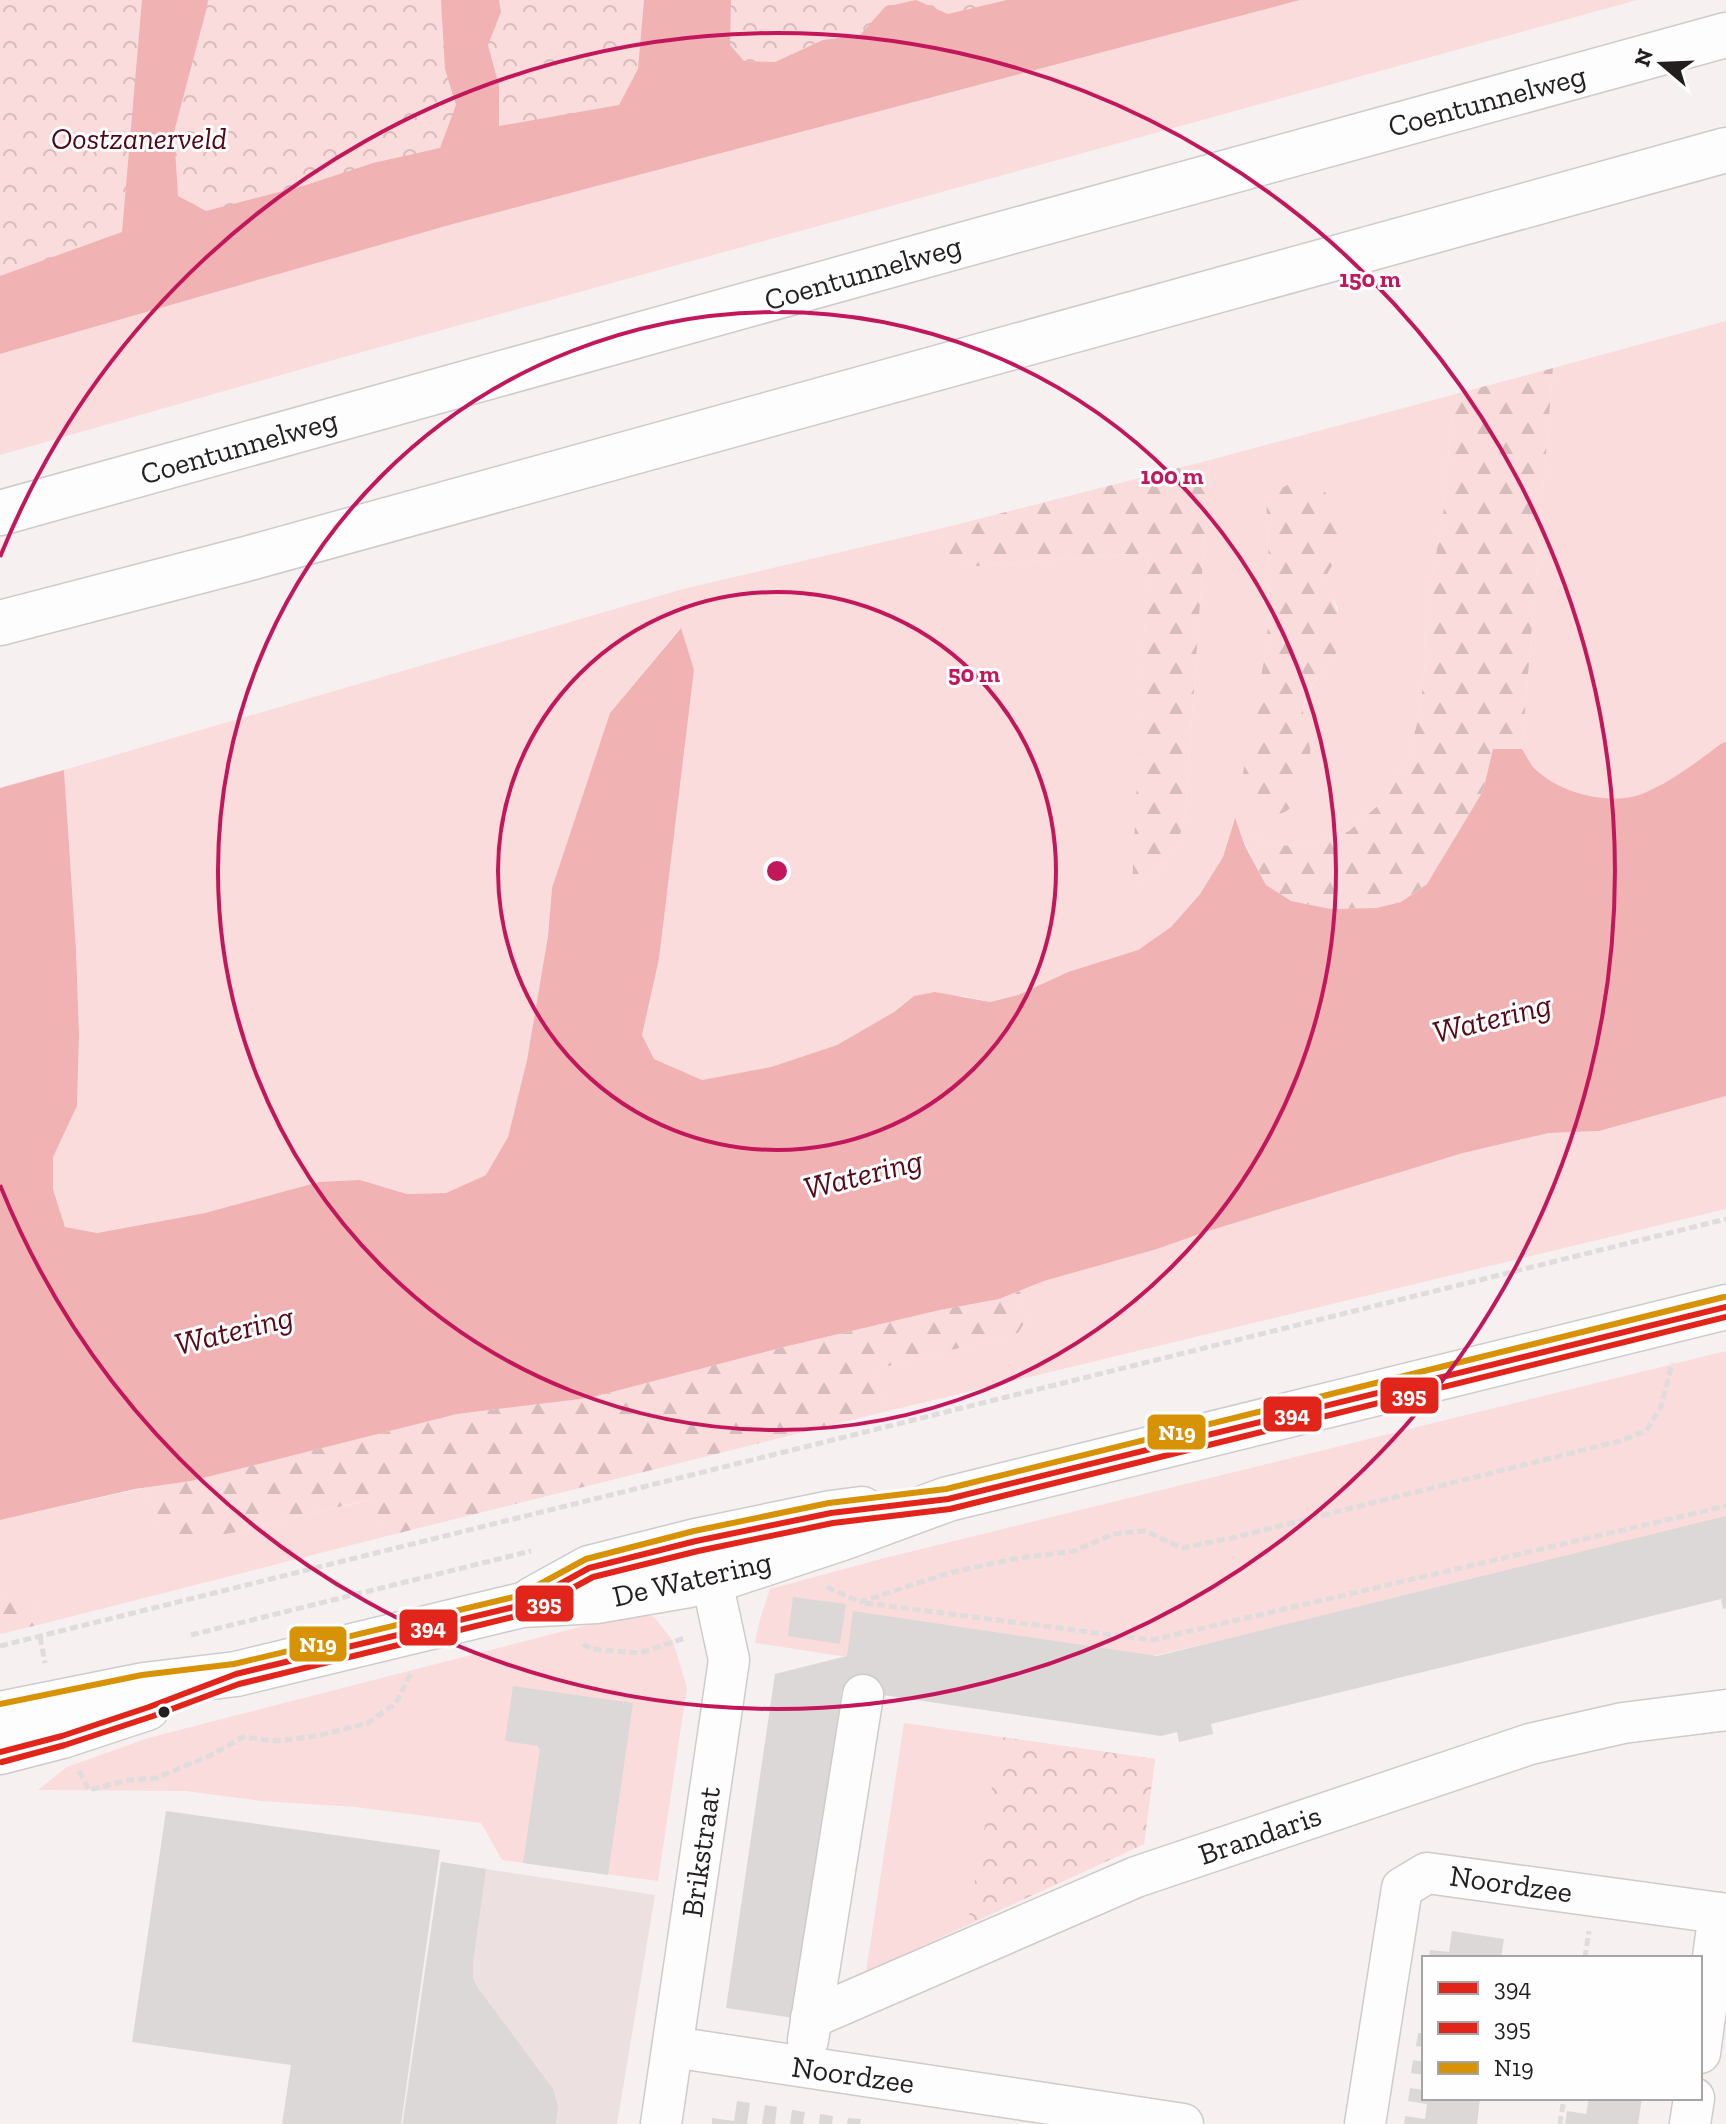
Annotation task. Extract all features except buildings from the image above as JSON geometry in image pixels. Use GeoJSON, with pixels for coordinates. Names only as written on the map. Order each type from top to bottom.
{"type":"FeatureCollection","features":[{"type":"Feature","properties":{"kind":"main road","name":"Coentunnelweg"},"geometry":{"type":"LineString","coordinates":[[0,513],[1726,35]]}},
{"type":"Feature","properties":{"kind":"main road"},"geometry":{"type":"LineString","coordinates":[[0,623],[262,555],[1726,150]]}},
{"type":"Feature","properties":{"kind":"main road","name":"De Watering"},"geometry":{"type":"LineString","coordinates":[[0,1714],[56,1720],[149,1707],[236,1674],[522,1605],[596,1601],[704,1561],[842,1538],[948,1499],[1726,1307]]}},
{"type":"Feature","properties":{"kind":"main road","name":"De Watering"},"geometry":{"type":"LineString","coordinates":[[0,1752],[56,1720]]}},
{"type":"Feature","properties":{"kind":"street","name":"Brikstraat"},"geometry":{"type":"LineString","coordinates":[[661,2124],[729,1660],[704,1561]]}},
{"type":"Feature","properties":{"kind":"street"},"geometry":{"type":"LineString","coordinates":[[804,2067],[863,1695]]}},
{"type":"Feature","properties":{"kind":"street","name":"Brandaris"},"geometry":{"type":"LineString","coordinates":[[811,2018],[1136,1877],[1482,1760],[1530,1744],[1623,1723],[1726,1710]]}},
{"type":"Feature","properties":{"kind":"street","name":"Noordzee"},"geometry":{"type":"LineString","coordinates":[[1365,2124],[1402,1888],[1427,1873],[1723,1914],[1702,2041]]}},
{"type":"Feature","properties":{"kind":"street","name":"Noordzee"},"geometry":{"type":"LineString","coordinates":[[673,2047],[804,2067],[1031,2113],[1183,2124]]}},
{"type":"Feature","properties":{"kind":"street"},"geometry":{"type":"LineString","coordinates":[[1690,2124],[1694,2100]]}},
{"type":"Feature","properties":{"kind":"path"},"geometry":{"type":"LineString","coordinates":[[0,1646],[1726,1219]]}},
{"type":"Feature","properties":{"kind":"path"},"geometry":{"type":"LineString","coordinates":[[860,1602],[949,1573],[1013,1559],[1074,1551],[1113,1534],[1145,1531],[1182,1548],[1240,1536],[1623,1440],[1646,1431],[1661,1407],[1670,1364],[1677,1356]]}},
{"type":"Feature","properties":{"kind":"path"},"geometry":{"type":"LineString","coordinates":[[820,1585],[860,1602],[1152,1640],[1726,1506]]}},
{"type":"Feature","properties":{"kind":"path"},"geometry":{"type":"LineString","coordinates":[[572,1638],[591,1649],[639,1653],[722,1624]]}},
{"type":"Feature","properties":{"kind":"path"},"geometry":{"type":"LineString","coordinates":[[40,1637],[56,1720],[89,1790],[129,1780],[156,1778],[211,1755],[243,1737],[276,1741],[317,1736],[368,1723],[396,1703],[413,1670]]}},
{"type":"Feature","properties":{"kind":"path"},"geometry":{"type":"LineString","coordinates":[[1560,2124],[1564,2100]]}},
{"type":"Feature","properties":{"kind":"shaded area"},"geometry":{"type":"Polygon","coordinates":[[[441,1862],[655,1895],[617,2124],[402,2124],[441,1862]]]}},
{"type":"Feature","properties":{"kind":"green space","name":"Oostzanerveld"},"geometry":{"type":"Polygon","coordinates":[[[0,0],[1176,0],[0,321],[0,0]]]}},
{"type":"Feature","properties":{"kind":"green space"},"geometry":{"type":"Polygon","coordinates":[[[1300,0],[1637,0],[0,455],[0,354],[453,224],[1300,0]]]}},
{"type":"Feature","properties":{"kind":"green space"},"geometry":{"type":"Polygon","coordinates":[[[1726,321],[1726,742],[1673,778],[1642,794],[1615,799],[1572,791],[1536,770],[1522,749],[1553,368],[1726,321]]]}},
{"type":"Feature","properties":{"kind":"green space"},"geometry":{"type":"Polygon","coordinates":[[[1553,368],[1522,749],[1493,749],[1483,791],[1427,884],[1401,902],[1376,908],[1331,909],[1291,901],[1266,885],[1240,834],[1277,845],[1298,846],[1317,843],[1349,831],[1383,801],[1408,758],[1420,712],[1425,664],[1424,621],[1443,516],[1452,395],[1553,368]]]}},
{"type":"Feature","properties":{"kind":"green space"},"geometry":{"type":"Polygon","coordinates":[[[1452,395],[1443,516],[1424,621],[1425,664],[1420,712],[1408,758],[1383,801],[1349,831],[1317,843],[1277,845],[1240,834],[1234,819],[1223,857],[1200,894],[1171,927],[1138,950],[1068,972],[1018,995],[990,1002],[964,996],[914,996],[894,1012],[837,1045],[771,1067],[702,1080],[654,1059],[642,1035],[659,959],[694,670],[680,628],[610,713],[552,888],[548,936],[527,1060],[508,1137],[486,1175],[446,1193],[408,1194],[360,1180],[96,1233],[65,1227],[53,1189],[53,1157],[77,1106],[79,1035],[64,770],[683,589],[939,529],[950,558],[965,567],[1148,553],[1133,886],[1153,874],[1176,847],[1185,819],[1210,460],[1452,395]],[[1266,496],[1270,596],[1266,650],[1256,712],[1310,752],[1303,719],[1305,700],[1314,682],[1336,654],[1338,608],[1329,591],[1326,576],[1336,559],[1266,496]]]}},
{"type":"Feature","properties":{"kind":"green space"},"geometry":{"type":"Polygon","coordinates":[[[1210,460],[1185,819],[1176,847],[1153,874],[1132,887],[1148,553],[965,567],[950,559],[939,529],[1210,460]]]}},
{"type":"Feature","properties":{"kind":"green space"},"geometry":{"type":"Polygon","coordinates":[[[1301,478],[1317,481],[1332,502],[1339,524],[1336,559],[1326,576],[1339,617],[1341,638],[1339,648],[1305,699],[1304,718],[1311,756],[1306,782],[1294,804],[1288,810],[1275,814],[1255,808],[1239,795],[1266,650],[1270,596],[1266,496],[1301,478]]]}},
{"type":"Feature","properties":{"kind":"green space"},"geometry":{"type":"Polygon","coordinates":[[[1726,1096],[1726,1209],[884,1412],[873,1370],[1018,1333],[1026,1320],[1020,1291],[1044,1281],[1157,1249],[1463,1153],[1549,1133],[1599,1131],[1726,1096]]]}},
{"type":"Feature","properties":{"kind":"green space"},"geometry":{"type":"Polygon","coordinates":[[[1020,1291],[1026,1320],[1018,1333],[873,1370],[884,1412],[387,1536],[371,1499],[236,1532],[188,1541],[169,1538],[161,1534],[148,1487],[191,1481],[457,1414],[589,1398],[788,1346],[999,1299],[1020,1291]]]}},
{"type":"Feature","properties":{"kind":"green space"},"geometry":{"type":"Polygon","coordinates":[[[1726,1351],[1726,1526],[1139,1659],[848,1657],[755,1643],[770,1589],[1726,1351]]]}},
{"type":"Feature","properties":{"kind":"green space"},"geometry":{"type":"Polygon","coordinates":[[[148,1487],[161,1533],[236,1532],[372,1499],[387,1536],[46,1623],[31,1600],[0,1597],[0,1520],[148,1487]]]}},
{"type":"Feature","properties":{"kind":"green space"},"geometry":{"type":"Polygon","coordinates":[[[0,1597],[31,1599],[46,1623],[0,1634],[0,1597]]]}},
{"type":"Feature","properties":{"kind":"green space"},"geometry":{"type":"Polygon","coordinates":[[[634,1613],[654,1617],[673,1641],[687,1688],[658,1881],[502,1860],[481,1823],[185,1791],[38,1790],[67,1767],[148,1738],[634,1613]]]}},
{"type":"Feature","properties":{"kind":"green space"},"geometry":{"type":"Polygon","coordinates":[[[904,1723],[1155,1759],[1144,1844],[866,1972],[904,1723]]]}},
{"type":"Feature","properties":{"kind":"green space"},"geometry":{"type":"Polygon","coordinates":[[[1001,1737],[1155,1759],[1144,1844],[967,1925],[1001,1737]]]}},
{"type":"Feature","properties":{"kind":"water"},"geometry":{"type":"Polygon","coordinates":[[[142,0],[208,0],[174,132],[178,196],[206,211],[306,185],[373,163],[440,148],[456,105],[445,69],[441,0],[499,0],[501,12],[488,45],[499,86],[499,126],[619,105],[638,69],[644,0],[731,0],[730,45],[744,61],[775,62],[823,40],[860,35],[885,7],[916,0],[948,14],[1007,0],[1300,0],[453,224],[0,354],[0,276],[122,232],[142,0]]]}},
{"type":"Feature","properties":{"kind":"water","name":"Watering"},"geometry":{"type":"Polygon","coordinates":[[[681,628],[694,670],[659,959],[642,1035],[654,1059],[702,1080],[771,1067],[837,1045],[894,1012],[914,996],[935,992],[990,1002],[1018,995],[1068,972],[1138,950],[1171,927],[1200,894],[1223,857],[1235,818],[1245,846],[1266,885],[1291,901],[1331,909],[1376,908],[1401,902],[1427,884],[1483,791],[1493,749],[1522,749],[1534,768],[1558,785],[1586,795],[1615,799],[1653,789],[1726,742],[1726,1096],[1599,1131],[1549,1133],[1463,1153],[1157,1249],[1044,1281],[999,1299],[788,1346],[589,1398],[457,1414],[191,1481],[135,1489],[0,1520],[0,788],[64,770],[79,1035],[77,1106],[53,1157],[53,1189],[65,1227],[97,1233],[205,1213],[319,1182],[360,1180],[407,1194],[446,1193],[486,1175],[508,1137],[527,1060],[548,936],[552,888],[610,713],[681,628]]]}},
{"type":"Feature","properties":{"kind":"transit line","name":"N19"},"geometry":{"type":"LineString","coordinates":[[0,1704],[142,1675],[234,1664],[518,1596],[586,1559],[694,1531],[829,1503],[946,1489],[1724,1297]]}},
{"type":"Feature","properties":{"kind":"transit line","name":"394"},"geometry":{"type":"LineString","coordinates":[[0,1752],[62,1736],[236,1674],[522,1605],[589,1568],[696,1541],[831,1513],[948,1499],[1726,1307]]}},
{"type":"Feature","properties":{"kind":"transit line","name":"395"},"geometry":{"type":"LineString","coordinates":[[2,1762],[65,1745],[239,1684],[525,1614],[593,1577],[833,1523],[950,1509],[1726,1317]]}}]}
